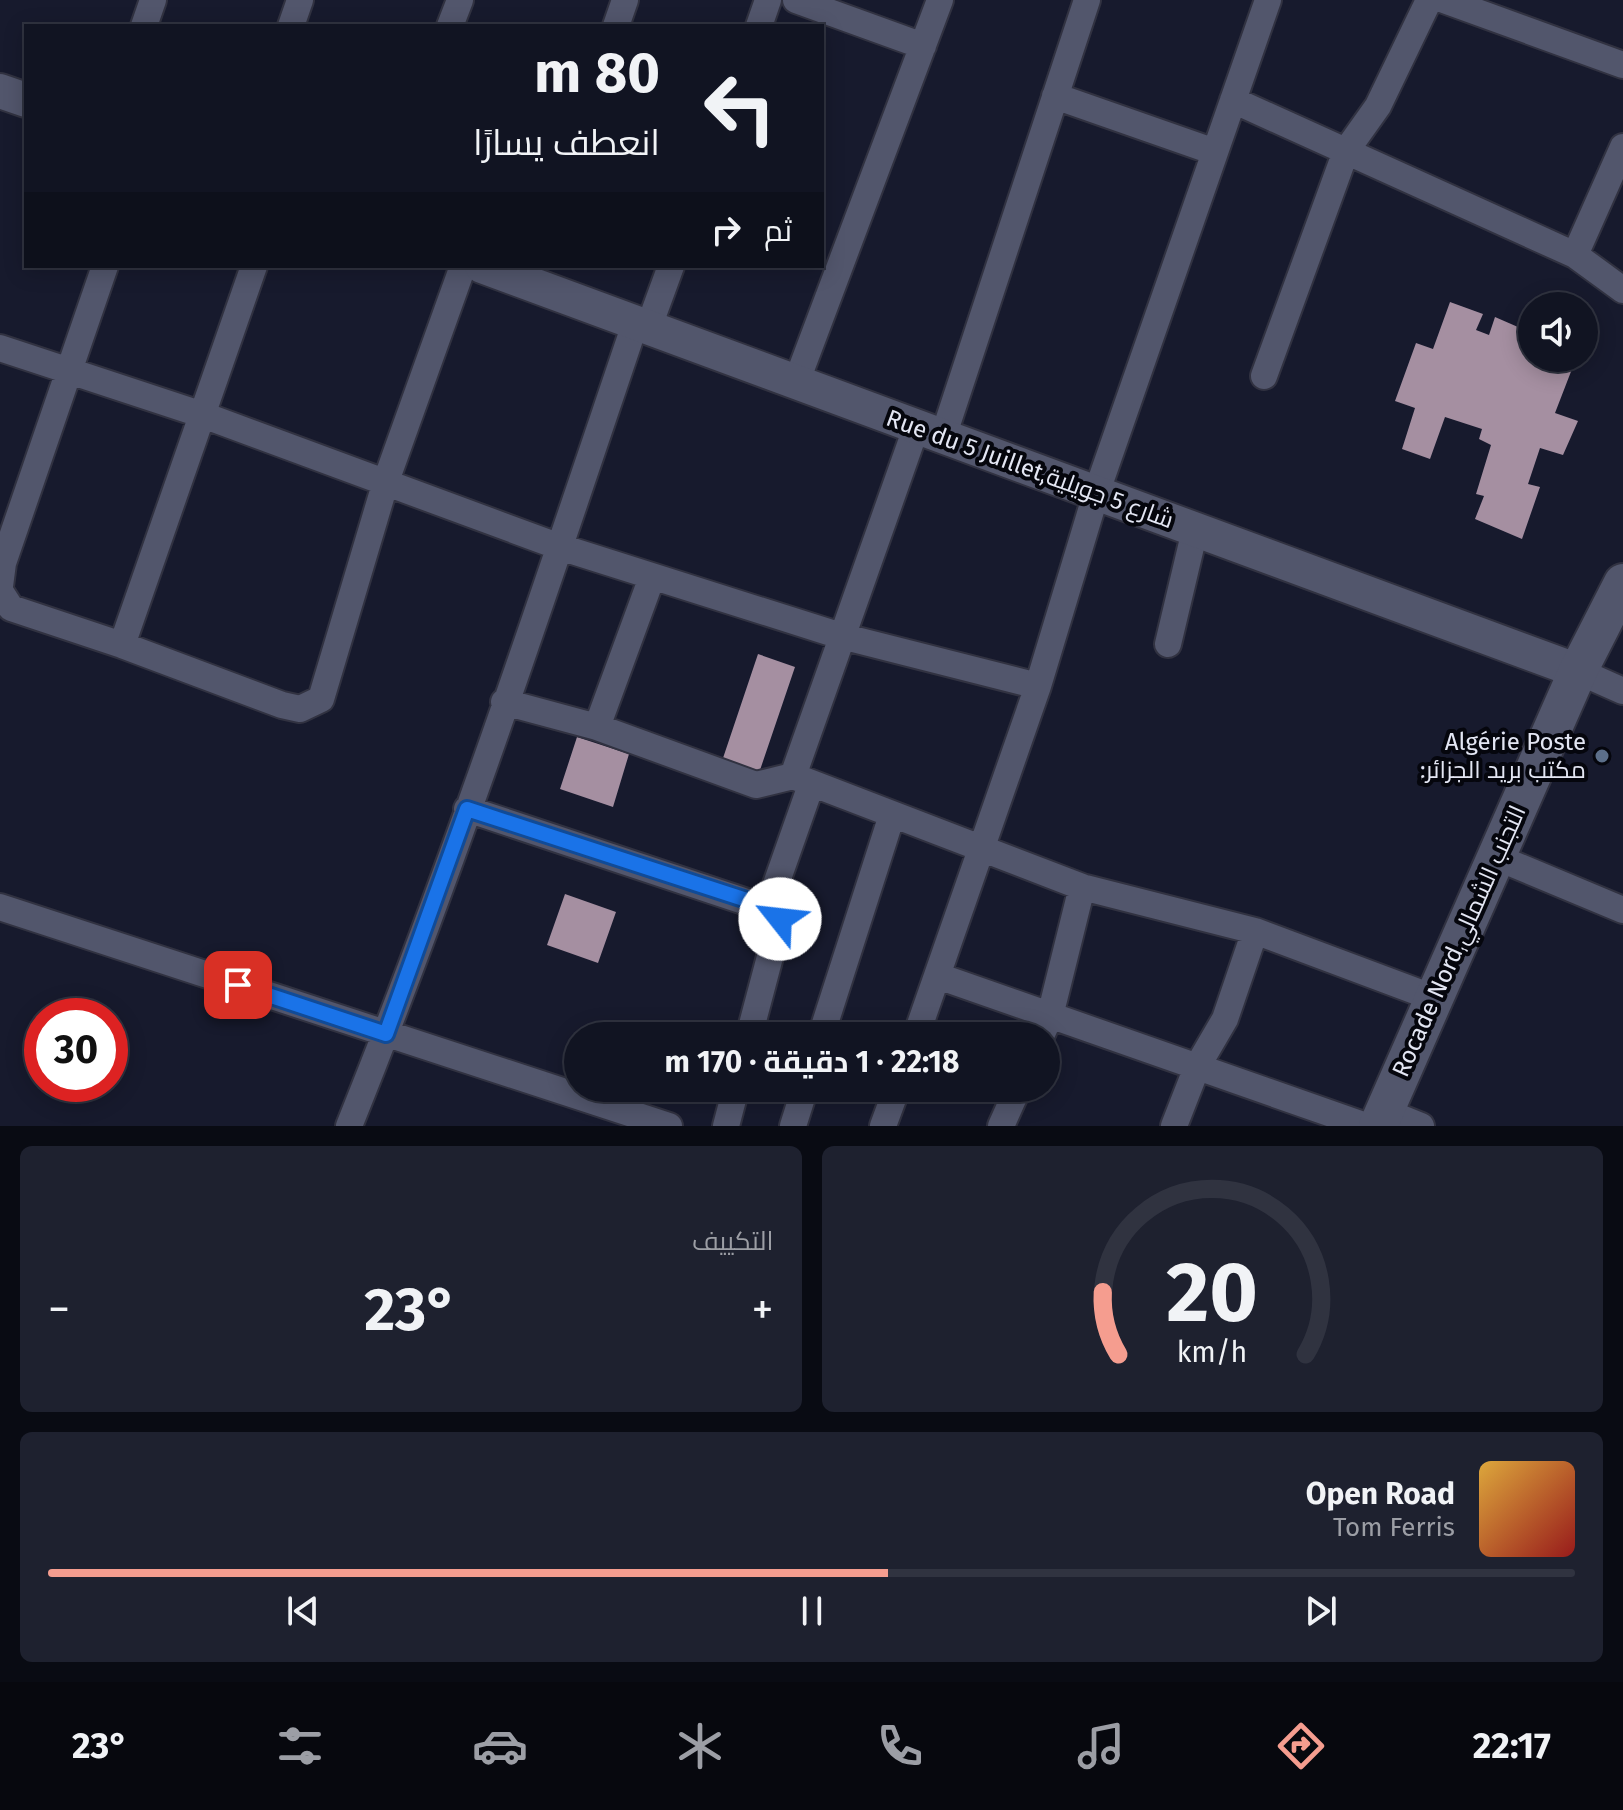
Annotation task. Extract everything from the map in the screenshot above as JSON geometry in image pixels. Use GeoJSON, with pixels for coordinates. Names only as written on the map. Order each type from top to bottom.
{"type":"FeatureCollection","features":[{"type":"Feature","properties":{"kind":"main road","name":"Rocade Nord,التجنب الشمالي"},"geometry":{"type":"LineString","coordinates":[[1376,1121],[1434,998],[1578,671],[1623,583]]}},
{"type":"Feature","properties":{"kind":"street"},"geometry":{"type":"LineString","coordinates":[[145,24],[153,0]]}},
{"type":"Feature","properties":{"kind":"street"},"geometry":{"type":"LineString","coordinates":[[292,24],[300,0]]}},
{"type":"Feature","properties":{"kind":"street"},"geometry":{"type":"LineString","coordinates":[[451,24],[460,0]]}},
{"type":"Feature","properties":{"kind":"street"},"geometry":{"type":"LineString","coordinates":[[617,24],[625,0]]}},
{"type":"Feature","properties":{"kind":"street"},"geometry":{"type":"LineString","coordinates":[[760,24],[768,0]]}},
{"type":"Feature","properties":{"kind":"street"},"geometry":{"type":"LineString","coordinates":[[796,0],[923,46]]}},
{"type":"Feature","properties":{"kind":"street"},"geometry":{"type":"LineString","coordinates":[[796,383],[940,0]]}},
{"type":"Feature","properties":{"kind":"street"},"geometry":{"type":"LineString","coordinates":[[768,907],[841,636],[929,432],[1055,96],[1087,0]]}},
{"type":"Feature","properties":{"kind":"street"},"geometry":{"type":"LineString","coordinates":[[921,1022],[984,849],[1038,686],[1096,494],[1268,0]]}},
{"type":"Feature","properties":{"kind":"street"},"geometry":{"type":"LineString","coordinates":[[1264,376],[1346,151],[1378,106],[1429,0]]}},
{"type":"Feature","properties":{"kind":"street"},"geometry":{"type":"LineString","coordinates":[[1444,0],[1623,65]]}},
{"type":"Feature","properties":{"kind":"street"},"geometry":{"type":"LineString","coordinates":[[0,91],[24,99]]}},
{"type":"Feature","properties":{"kind":"street"},"geometry":{"type":"LineString","coordinates":[[1055,96],[1215,152]]}},
{"type":"Feature","properties":{"kind":"street"},"geometry":{"type":"LineString","coordinates":[[1233,100],[1575,255],[1623,290]]}},
{"type":"Feature","properties":{"kind":"street"},"geometry":{"type":"LineString","coordinates":[[1575,255],[1623,147]]}},
{"type":"Feature","properties":{"kind":"street"},"geometry":{"type":"LineString","coordinates":[[104,268],[3,563],[0,588],[11,608],[300,709],[321,699],[386,481],[462,268]]}},
{"type":"Feature","properties":{"kind":"street"},"geometry":{"type":"LineString","coordinates":[[122,645],[253,268]]}},
{"type":"Feature","properties":{"kind":"street","name":"Rue du 5 Juillet,شارع 5 جويلية"},"geometry":{"type":"LineString","coordinates":[[492,268],[528,275],[642,327],[1578,671]]}},
{"type":"Feature","properties":{"kind":"street"},"geometry":{"type":"LineString","coordinates":[[349,1126],[386,1034],[642,327],[670,268]]}},
{"type":"Feature","properties":{"kind":"street"},"geometry":{"type":"LineString","coordinates":[[0,348],[68,373],[203,415],[560,547],[652,577],[841,636],[1038,686]]}},
{"type":"Feature","properties":{"kind":"street"},"geometry":{"type":"LineString","coordinates":[[1168,644],[1195,530]]}},
{"type":"Feature","properties":{"kind":"street"},"geometry":{"type":"LineString","coordinates":[[597,727],[652,577]]}},
{"type":"Feature","properties":{"kind":"street"},"geometry":{"type":"LineString","coordinates":[[1578,671],[1623,691]]}},
{"type":"Feature","properties":{"kind":"street"},"geometry":{"type":"LineString","coordinates":[[504,702],[597,727],[756,785],[802,780],[1082,887],[1255,931],[1434,998]]}},
{"type":"Feature","properties":{"kind":"street"},"geometry":{"type":"LineString","coordinates":[[467,809],[777,912],[780,919],[753,1022]]}},
{"type":"Feature","properties":{"kind":"street"},"geometry":{"type":"LineString","coordinates":[[825,1022],[892,815]]}},
{"type":"Feature","properties":{"kind":"street"},"geometry":{"type":"LineString","coordinates":[[1496,857],[1623,910]]}},
{"type":"Feature","properties":{"kind":"street"},"geometry":{"type":"LineString","coordinates":[[1047,1022],[1082,887]]}},
{"type":"Feature","properties":{"kind":"street"},"geometry":{"type":"LineString","coordinates":[[0,907],[669,1126]]}},
{"type":"Feature","properties":{"kind":"street"},"geometry":{"type":"LineString","coordinates":[[1174,1126],[1197,1067],[1225,1019],[1255,931]]}},
{"type":"Feature","properties":{"kind":"street"},"geometry":{"type":"LineString","coordinates":[[938,976],[1037,1022]]}},
{"type":"Feature","properties":{"kind":"street"},"geometry":{"type":"LineString","coordinates":[[1060,1030],[1376,1121],[1421,1126]]}},
{"type":"Feature","properties":{"kind":"street"},"geometry":{"type":"LineString","coordinates":[[726,1126],[732,1102]]}},
{"type":"Feature","properties":{"kind":"street"},"geometry":{"type":"LineString","coordinates":[[793,1126],[801,1102]]}},
{"type":"Feature","properties":{"kind":"street"},"geometry":{"type":"LineString","coordinates":[[883,1126],[892,1102]]}},
{"type":"Feature","properties":{"kind":"street"},"geometry":{"type":"LineString","coordinates":[[1001,1126],[1012,1102]]}},
{"type":"Feature","properties":{"kind":"building"},"geometry":{"type":"Polygon","coordinates":[[[1450,302],[1483,314],[1476,330],[1489,335],[1495,317],[1518,327],[1518,372],[1571,372],[1555,413],[1578,421],[1563,455],[1540,448],[1528,484],[1540,487],[1522,539],[1475,519],[1484,496],[1476,494],[1491,445],[1479,439],[1482,429],[1445,417],[1430,459],[1402,449],[1415,408],[1395,401],[1416,343],[1433,349],[1450,302]]]}},
{"type":"Feature","properties":{"kind":"building"},"geometry":{"type":"Polygon","coordinates":[[[758,654],[795,667],[759,773],[722,761],[758,654]]]}},
{"type":"Feature","properties":{"kind":"building"},"geometry":{"type":"Polygon","coordinates":[[[577,737],[629,754],[613,807],[560,789],[577,737]]]}},
{"type":"Feature","properties":{"kind":"building"},"geometry":{"type":"Polygon","coordinates":[[[565,894],[616,912],[598,963],[547,945],[565,894]]]}},
{"type":"Feature","properties":{"kind":"place","name":"Algérie Poste ;مكتب بريد الجزائر"},"geometry":{"type":"Point","coordinates":[1602,756]}},
{"type":"Feature","properties":{"kind":"route"},"geometry":{"type":"LineString","coordinates":[[238,985],[386,1034],[467,809],[768,907],[777,912],[780,919]]}}]}
